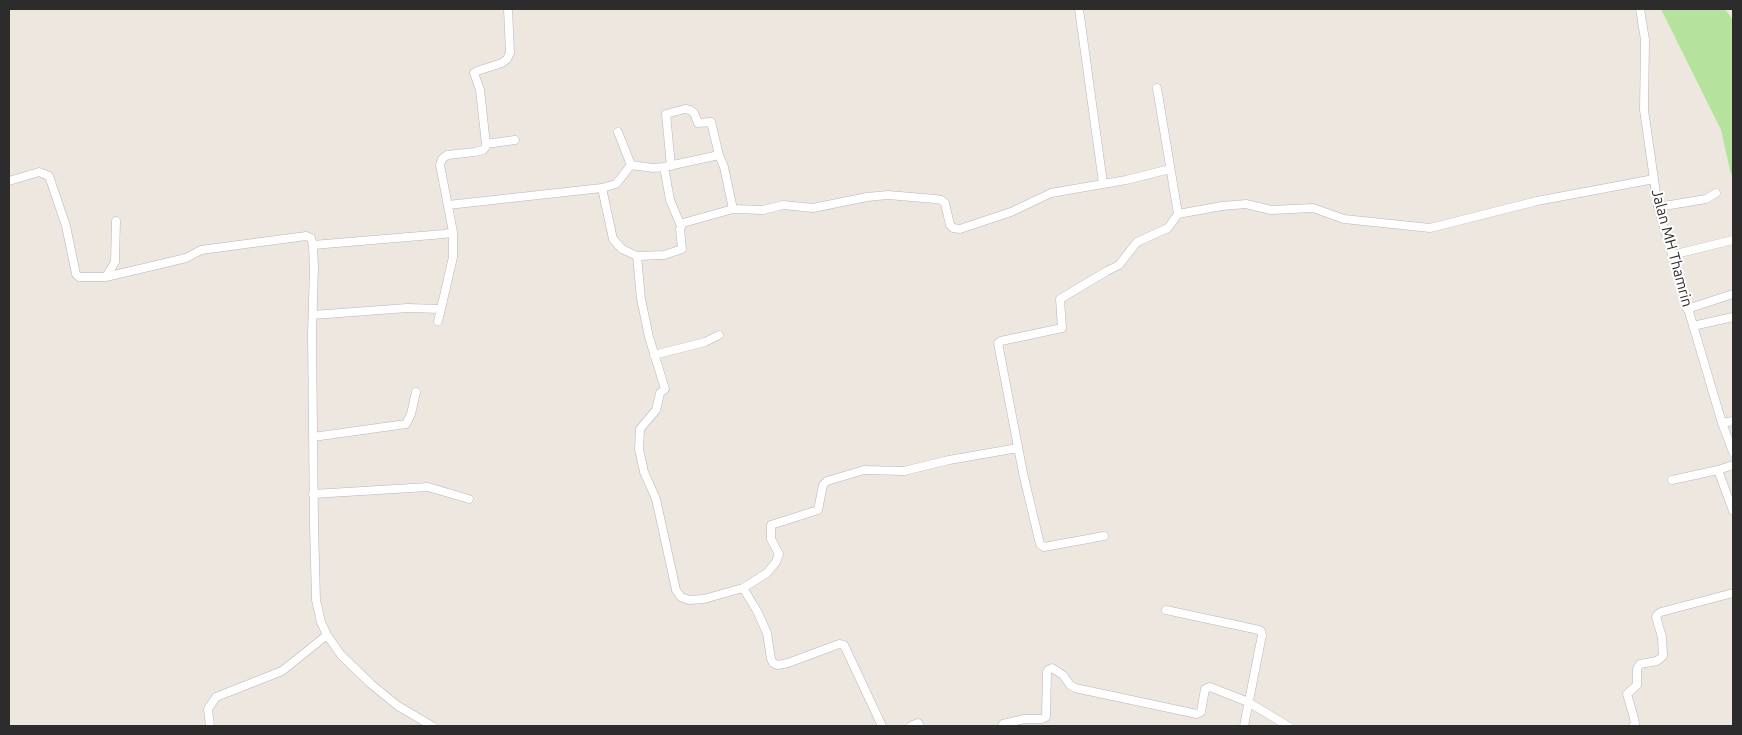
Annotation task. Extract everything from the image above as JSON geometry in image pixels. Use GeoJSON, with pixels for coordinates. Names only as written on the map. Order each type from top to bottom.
{"type":"FeatureCollection","features":[{"type":"Feature","properties":{"kind":"street"},"geometry":{"type":"LineString","coordinates":[[438,321],[453,257],[453,232],[440,165],[442,159],[447,155],[483,150],[486,144],[480,90],[474,74],[477,71],[502,63],[507,59],[510,53],[508,9]]}},
{"type":"Feature","properties":{"kind":"street"},"geometry":{"type":"LineString","coordinates":[[1079,9],[1103,183]]}},
{"type":"Feature","properties":{"kind":"street","name":"Jalan MH Thamrin"},"geometry":{"type":"LineString","coordinates":[[1640,9],[1646,40],[1644,110],[1658,208],[1722,423],[1733,452]]}},
{"type":"Feature","properties":{"kind":"street"},"geometry":{"type":"LineString","coordinates":[[1157,88],[1178,214]]}},
{"type":"Feature","properties":{"kind":"street"},"geometry":{"type":"LineString","coordinates":[[602,188],[613,239],[622,249],[637,256],[664,255],[682,249],[681,226],[670,200],[666,114],[690,110],[698,123],[711,122],[724,167],[733,209]]}},
{"type":"Feature","properties":{"kind":"street"},"geometry":{"type":"LineString","coordinates":[[618,132],[631,164]]}},
{"type":"Feature","properties":{"kind":"street"},"geometry":{"type":"LineString","coordinates":[[486,144],[515,140]]}},
{"type":"Feature","properties":{"kind":"street"},"geometry":{"type":"LineString","coordinates":[[631,164],[653,168],[667,167],[719,155]]}},
{"type":"Feature","properties":{"kind":"street"},"geometry":{"type":"LineString","coordinates":[[448,205],[602,188],[616,184],[631,164]]}},
{"type":"Feature","properties":{"kind":"street"},"geometry":{"type":"LineString","coordinates":[[681,226],[684,222],[733,209],[763,210],[783,204],[813,208],[867,197],[888,195],[941,200],[950,225],[960,229],[1011,212],[1051,193],[1126,180],[1170,169]]}},
{"type":"Feature","properties":{"kind":"street"},"geometry":{"type":"LineString","coordinates":[[9,181],[39,172],[49,176],[66,226],[77,276],[90,278],[106,276],[178,260],[201,250],[306,236],[311,238],[313,245],[313,494],[316,600],[321,622],[327,636],[341,655],[371,684],[398,706],[432,726]]}},
{"type":"Feature","properties":{"kind":"street"},"geometry":{"type":"LineString","coordinates":[[1104,536],[1044,547],[1040,545],[1018,448],[998,343],[1062,328],[1060,299],[1107,270],[1120,265],[1137,242],[1168,228],[1178,214],[1222,206],[1246,204],[1271,210],[1313,208],[1344,219],[1430,228],[1537,201],[1654,179]]}},
{"type":"Feature","properties":{"kind":"street"},"geometry":{"type":"LineString","coordinates":[[1658,208],[1706,198],[1716,193]]}},
{"type":"Feature","properties":{"kind":"street"},"geometry":{"type":"LineString","coordinates":[[106,276],[115,262],[116,221]]}},
{"type":"Feature","properties":{"kind":"street"},"geometry":{"type":"LineString","coordinates":[[313,245],[453,232]]}},
{"type":"Feature","properties":{"kind":"street"},"geometry":{"type":"LineString","coordinates":[[1672,255],[1733,240]]}},
{"type":"Feature","properties":{"kind":"street"},"geometry":{"type":"LineString","coordinates":[[637,256],[642,299],[654,355],[665,388],[660,393],[656,410],[640,429],[639,449],[644,472],[656,499],[676,590],[681,597],[689,600],[704,599],[743,588],[767,573],[778,558],[778,551],[771,539],[771,524],[818,510],[823,485],[827,481],[864,470],[904,471],[916,466],[1018,448]]}},
{"type":"Feature","properties":{"kind":"street"},"geometry":{"type":"LineString","coordinates":[[1688,309],[1733,294]]}},
{"type":"Feature","properties":{"kind":"street"},"geometry":{"type":"LineString","coordinates":[[313,315],[407,308],[441,309]]}},
{"type":"Feature","properties":{"kind":"street"},"geometry":{"type":"LineString","coordinates":[[1693,326],[1733,317]]}},
{"type":"Feature","properties":{"kind":"street"},"geometry":{"type":"LineString","coordinates":[[654,355],[706,342],[719,335]]}},
{"type":"Feature","properties":{"kind":"street"},"geometry":{"type":"LineString","coordinates":[[313,437],[406,424],[411,414],[416,392]]}},
{"type":"Feature","properties":{"kind":"street"},"geometry":{"type":"LineString","coordinates":[[1722,423],[1733,421]]}},
{"type":"Feature","properties":{"kind":"street"},"geometry":{"type":"LineString","coordinates":[[1672,480],[1733,465]]}},
{"type":"Feature","properties":{"kind":"street"},"geometry":{"type":"LineString","coordinates":[[1718,470],[1733,511]]}},
{"type":"Feature","properties":{"kind":"street"},"geometry":{"type":"LineString","coordinates":[[313,494],[428,487],[469,499]]}},
{"type":"Feature","properties":{"kind":"street"},"geometry":{"type":"LineString","coordinates":[[743,588],[757,611],[767,633],[773,663],[778,665],[788,663],[839,644],[844,645],[882,726]]}},
{"type":"Feature","properties":{"kind":"street"},"geometry":{"type":"LineString","coordinates":[[1633,726],[1635,724],[1634,718],[1627,694],[1637,685],[1637,668],[1640,664],[1657,661],[1663,656],[1662,637],[1656,617],[1658,614],[1733,594]]}},
{"type":"Feature","properties":{"kind":"street"},"geometry":{"type":"LineString","coordinates":[[1166,610],[1261,632],[1262,635],[1244,726]]}},
{"type":"Feature","properties":{"kind":"street"},"geometry":{"type":"LineString","coordinates":[[210,726],[208,709],[216,697],[282,671],[327,636]]}},
{"type":"Feature","properties":{"kind":"street"},"geometry":{"type":"LineString","coordinates":[[1002,726],[1024,719],[1045,718],[1047,672],[1052,668],[1063,675],[1070,685],[1076,688],[1197,714],[1201,713],[1207,687],[1248,702],[1288,726]]}},
{"type":"Feature","properties":{"kind":"street"},"geometry":{"type":"LineString","coordinates":[[911,726],[918,723],[920,726]]}},
{"type":"Feature","properties":{"kind":"green space"},"geometry":{"type":"Polygon","coordinates":[[[1661,9],[1725,9],[1733,20],[1733,176],[1721,130],[1661,9]]]}}]}
